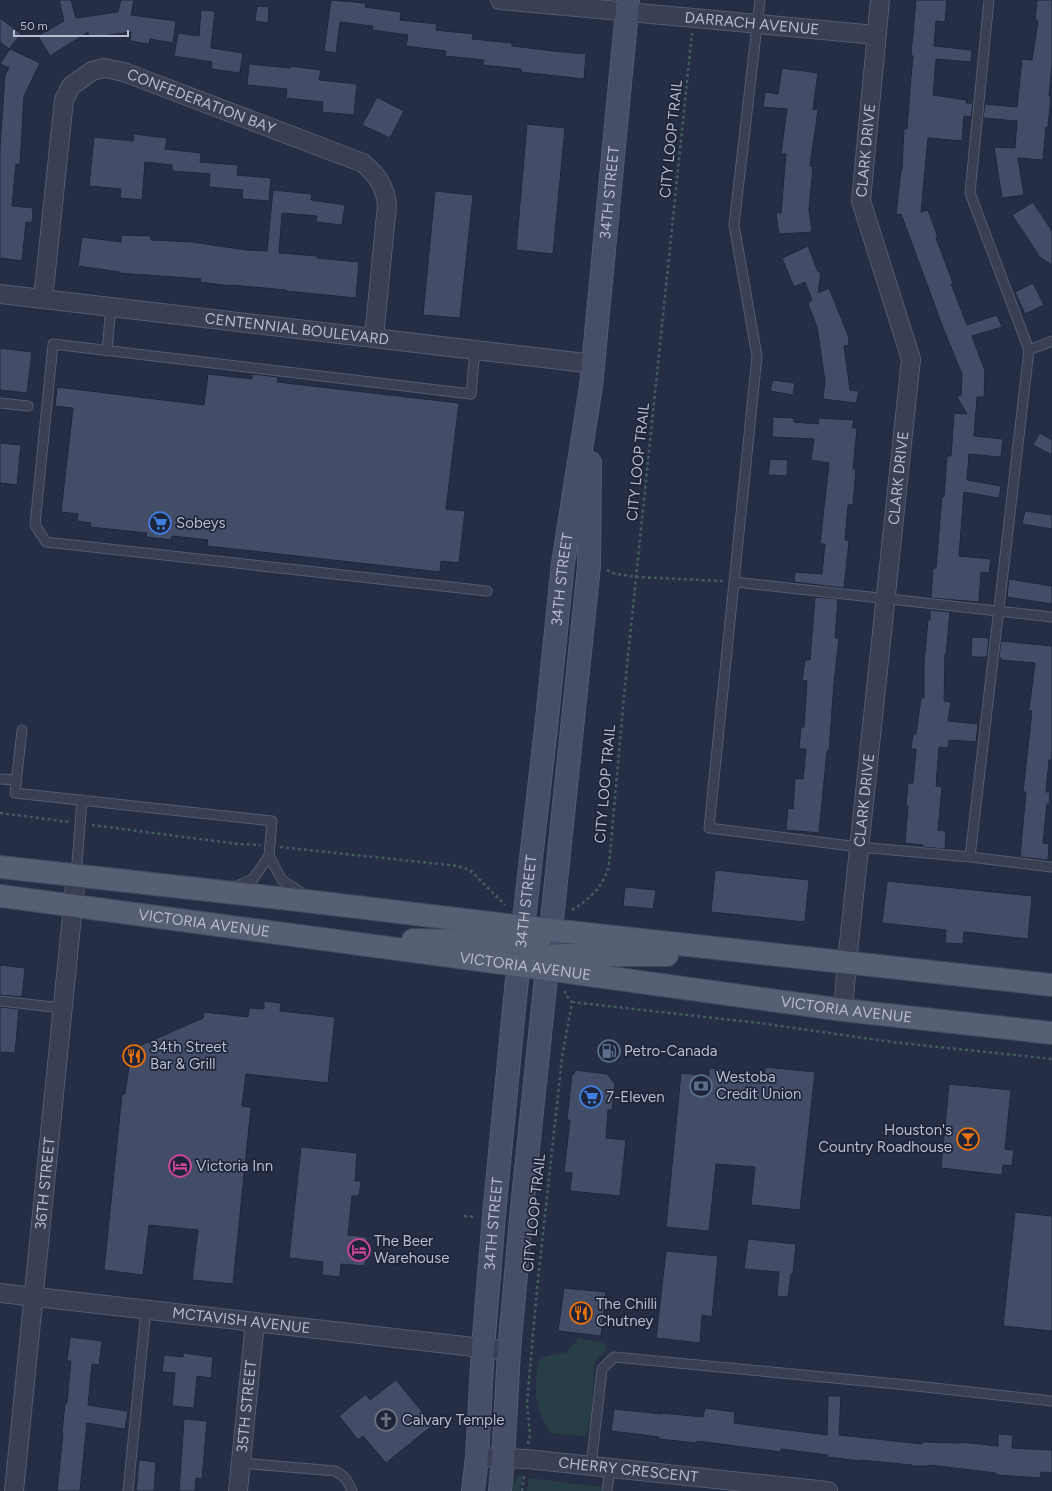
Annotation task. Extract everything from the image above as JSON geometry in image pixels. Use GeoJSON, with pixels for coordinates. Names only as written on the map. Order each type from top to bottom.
{"type":"FeatureCollection","features":[{"type":"Feature","properties":{"kind":"main road"},"geometry":{"type":"LineString","coordinates":[[0,867],[315,902],[523,935]]}},
{"type":"Feature","properties":{"kind":"main road","name":"VICTORIA AVENUE"},"geometry":{"type":"LineString","coordinates":[[0,896],[518,966],[547,963],[843,1010],[1052,1033]]}},
{"type":"Feature","properties":{"kind":"main road"},"geometry":{"type":"LineString","coordinates":[[305,938],[523,935],[551,930],[1052,985]]}},
{"type":"Feature","properties":{"kind":"main road"},"geometry":{"type":"LineString","coordinates":[[547,963],[567,954],[780,955]]}},
{"type":"Feature","properties":{"kind":"street","name":"DARRACH AVENUE"},"geometry":{"type":"LineString","coordinates":[[500,0],[627,6],[694,18],[876,35]]}},
{"type":"Feature","properties":{"kind":"street","name":"CLARK DRIVE"},"geometry":{"type":"LineString","coordinates":[[843,1010],[911,358],[861,201],[880,0]]}},
{"type":"Feature","properties":{"kind":"street","name":"34TH STREET"},"geometry":{"type":"LineString","coordinates":[[473,1491],[477,1457],[483,1348],[494,1204],[518,966],[523,935],[563,564],[594,364],[627,6]]}},
{"type":"Feature","properties":{"kind":"street","name":"CONFEDERATION BAY"},"geometry":{"type":"LineString","coordinates":[[43,299],[64,100],[71,86],[92,71],[104,68],[124,72],[363,163],[373,172],[384,188],[387,205],[374,337]]}},
{"type":"Feature","properties":{"kind":"street","name":"CENTENNIAL BOULEVARD"},"geometry":{"type":"LineString","coordinates":[[0,294],[594,364]]}},
{"type":"Feature","properties":{"kind":"street","name":"34TH STREET"},"geometry":{"type":"LineString","coordinates":[[500,1491],[509,1351],[522,1207],[589,566],[591,386]]}},
{"type":"Feature","properties":{"kind":"street"},"geometry":{"type":"LineString","coordinates":[[560,598],[586,600]]}},
{"type":"Feature","properties":{"kind":"street","name":"36TH STREET"},"geometry":{"type":"LineString","coordinates":[[14,1491],[76,876]]}},
{"type":"Feature","properties":{"kind":"street"},"geometry":{"type":"LineString","coordinates":[[494,1204],[522,1207]]}},
{"type":"Feature","properties":{"kind":"street","name":"MCTAVISH AVENUE"},"geometry":{"type":"LineString","coordinates":[[0,1293],[509,1351]]}},
{"type":"Feature","properties":{"kind":"street","name":"35TH STREET"},"geometry":{"type":"LineString","coordinates":[[238,1491],[255,1322]]}},
{"type":"Feature","properties":{"kind":"street","name":"CHERRY CRESCENT"},"geometry":{"type":"LineString","coordinates":[[477,1457],[527,1459],[828,1491]]}},
{"type":"Feature","properties":{"kind":"lane"},"geometry":{"type":"LineString","coordinates":[[760,0],[734,224],[757,356],[710,828],[859,848],[970,857],[1052,867]]}},
{"type":"Feature","properties":{"kind":"lane"},"geometry":{"type":"LineString","coordinates":[[970,857],[1029,350],[970,193],[989,0]]}},
{"type":"Feature","properties":{"kind":"lane"},"geometry":{"type":"LineString","coordinates":[[107,351],[111,306]]}},
{"type":"Feature","properties":{"kind":"lane"},"geometry":{"type":"LineString","coordinates":[[1029,350],[1052,340]]}},
{"type":"Feature","properties":{"kind":"lane"},"geometry":{"type":"LineString","coordinates":[[475,350],[471,394],[53,344],[35,525],[46,542],[487,591]]}},
{"type":"Feature","properties":{"kind":"lane"},"geometry":{"type":"LineString","coordinates":[[0,403],[28,406]]}},
{"type":"Feature","properties":{"kind":"lane"},"geometry":{"type":"LineString","coordinates":[[735,582],[1052,617]]}},
{"type":"Feature","properties":{"kind":"lane"},"geometry":{"type":"LineString","coordinates":[[22,730],[15,793],[272,821],[269,856],[253,878],[223,892]]}},
{"type":"Feature","properties":{"kind":"lane"},"geometry":{"type":"LineString","coordinates":[[0,779],[17,780]]}},
{"type":"Feature","properties":{"kind":"lane"},"geometry":{"type":"LineString","coordinates":[[76,876],[82,800]]}},
{"type":"Feature","properties":{"kind":"lane"},"geometry":{"type":"LineString","coordinates":[[269,856],[282,880],[315,902]]}},
{"type":"Feature","properties":{"kind":"lane"},"geometry":{"type":"LineString","coordinates":[[0,1001],[62,1008]]}},
{"type":"Feature","properties":{"kind":"lane"},"geometry":{"type":"LineString","coordinates":[[128,1491],[146,1310]]}},
{"type":"Feature","properties":{"kind":"lane"},"geometry":{"type":"LineString","coordinates":[[591,1466],[602,1369],[614,1357],[907,1385],[1052,1401]]}},
{"type":"Feature","properties":{"kind":"lane"},"geometry":{"type":"LineString","coordinates":[[241,1463],[335,1471],[342,1474],[347,1480],[352,1491]]}},
{"type":"Feature","properties":{"kind":"lane"},"geometry":{"type":"LineString","coordinates":[[607,1491],[610,1468]]}},
{"type":"Feature","properties":{"kind":"path","name":"CITY LOOP TRAIL"},"geometry":{"type":"LineString","coordinates":[[572,910],[600,887],[606,876],[609,865],[625,685],[694,18]]}},
{"type":"Feature","properties":{"kind":"path"},"geometry":{"type":"LineString","coordinates":[[589,566],[602,568],[612,574],[637,577],[735,582]]}},
{"type":"Feature","properties":{"kind":"path"},"geometry":{"type":"LineString","coordinates":[[565,994],[572,1002],[728,1019],[892,1042],[1052,1058]]}},
{"type":"Feature","properties":{"kind":"path","name":"CITY LOOP TRAIL"},"geometry":{"type":"LineString","coordinates":[[529,1438],[527,1403],[536,1296],[562,1058],[572,1002]]}},
{"type":"Feature","properties":{"kind":"path"},"geometry":{"type":"LineString","coordinates":[[464,1216],[475,1217]]}},
{"type":"Feature","properties":{"kind":"path"},"geometry":{"type":"LineString","coordinates":[[522,1491],[525,1474]]}},
{"type":"Feature","properties":{"kind":"shaded area"},"geometry":{"type":"Polygon","coordinates":[[[579,1338],[607,1344],[606,1350],[594,1363],[592,1421],[585,1436],[550,1433],[538,1406],[536,1381],[539,1361],[546,1356],[567,1352],[579,1338]]]}},
{"type":"Feature","properties":{"kind":"shaded area"},"geometry":{"type":"Polygon","coordinates":[[[521,1474],[520,1491],[510,1491],[511,1484],[521,1474]]]}},
{"type":"Feature","properties":{"kind":"shaded area"},"geometry":{"type":"Polygon","coordinates":[[[529,1478],[601,1487],[601,1491],[527,1491],[529,1478]]]}},
{"type":"Feature","properties":{"kind":"building"},"geometry":{"type":"Polygon","coordinates":[[[59,0],[71,0],[76,18],[118,12],[121,0],[134,0],[131,15],[176,21],[173,43],[150,39],[149,44],[130,41],[131,32],[89,38],[88,32],[50,56],[38,36],[64,21],[59,0]]]}},
{"type":"Feature","properties":{"kind":"building"},"geometry":{"type":"Polygon","coordinates":[[[331,0],[366,3],[365,7],[401,12],[400,20],[437,24],[436,30],[473,34],[472,39],[512,43],[512,46],[586,54],[584,79],[521,72],[521,69],[483,65],[484,60],[445,56],[446,51],[406,46],[408,35],[372,30],[373,26],[340,22],[336,53],[324,51],[331,0]]]}},
{"type":"Feature","properties":{"kind":"building"},"geometry":{"type":"Polygon","coordinates":[[[916,0],[947,0],[945,22],[936,21],[934,46],[972,50],[971,62],[936,59],[933,95],[967,100],[966,103],[973,103],[971,117],[964,116],[962,141],[928,138],[921,212],[928,210],[938,238],[936,238],[953,283],[951,284],[967,325],[997,315],[1002,327],[972,336],[985,371],[984,397],[977,397],[974,436],[1003,439],[1001,457],[969,454],[967,480],[1001,486],[999,498],[964,492],[959,556],[991,559],[989,573],[981,572],[979,602],[931,598],[933,568],[936,568],[942,496],[944,497],[947,456],[951,456],[954,413],[967,414],[957,397],[961,395],[962,374],[945,333],[901,214],[896,215],[902,170],[904,129],[907,129],[916,0]]]}},
{"type":"Feature","properties":{"kind":"building"},"geometry":{"type":"Polygon","coordinates":[[[1037,0],[1052,0],[1052,65],[1049,96],[1051,96],[1043,160],[1018,158],[1024,195],[1002,198],[994,147],[1015,148],[1017,121],[983,118],[985,104],[1017,107],[1022,59],[1032,60],[1038,21],[1035,21],[1037,0]]]}},
{"type":"Feature","properties":{"kind":"building"},"geometry":{"type":"Polygon","coordinates":[[[257,6],[269,7],[268,23],[255,21],[257,6]]]}},
{"type":"Feature","properties":{"kind":"building"},"geometry":{"type":"Polygon","coordinates":[[[201,10],[215,11],[211,48],[243,53],[240,73],[211,69],[212,62],[174,56],[178,33],[199,36],[201,10]]]}},
{"type":"Feature","properties":{"kind":"building"},"geometry":{"type":"Polygon","coordinates":[[[0,18],[21,34],[9,49],[0,42],[0,18]]]}},
{"type":"Feature","properties":{"kind":"building"},"geometry":{"type":"Polygon","coordinates":[[[10,49],[40,63],[24,96],[20,165],[16,164],[12,206],[33,208],[32,223],[26,222],[22,261],[0,258],[0,148],[5,75],[9,68],[0,64],[10,49]]]}},
{"type":"Feature","properties":{"kind":"building"},"geometry":{"type":"Polygon","coordinates":[[[249,64],[290,68],[290,66],[321,70],[319,80],[357,84],[354,115],[322,112],[323,102],[286,98],[287,89],[247,85],[249,64]]]}},
{"type":"Feature","properties":{"kind":"building"},"geometry":{"type":"Polygon","coordinates":[[[782,68],[818,73],[813,109],[818,110],[810,166],[813,167],[809,210],[812,232],[779,234],[776,213],[781,213],[786,154],[781,153],[787,109],[763,107],[765,92],[778,94],[782,68]]]}},
{"type":"Feature","properties":{"kind":"building"},"geometry":{"type":"Polygon","coordinates":[[[377,97],[404,111],[390,138],[362,125],[377,97]]]}},
{"type":"Feature","properties":{"kind":"building"},"geometry":{"type":"Polygon","coordinates":[[[527,124],[565,128],[553,254],[516,250],[527,124]]]}},
{"type":"Feature","properties":{"kind":"building"},"geometry":{"type":"Polygon","coordinates":[[[134,134],[167,138],[165,149],[201,153],[200,162],[238,165],[237,175],[271,178],[269,201],[242,199],[243,190],[209,187],[210,174],[172,171],[172,165],[145,162],[142,200],[120,198],[121,189],[89,186],[94,137],[133,141],[134,134]]]}},
{"type":"Feature","properties":{"kind":"building"},"geometry":{"type":"Polygon","coordinates":[[[273,190],[312,194],[311,200],[345,205],[342,225],[316,222],[317,216],[282,213],[279,253],[317,256],[317,258],[359,262],[356,298],[286,290],[231,286],[200,282],[201,279],[119,273],[78,266],[82,237],[121,242],[121,235],[151,236],[151,240],[192,242],[246,250],[267,251],[273,190]]]}},
{"type":"Feature","properties":{"kind":"building"},"geometry":{"type":"Polygon","coordinates":[[[435,191],[473,195],[460,318],[423,315],[435,191]]]}},
{"type":"Feature","properties":{"kind":"building"},"geometry":{"type":"Polygon","coordinates":[[[1033,202],[1052,231],[1052,265],[1038,256],[1012,215],[1033,202]]]}},
{"type":"Feature","properties":{"kind":"building"},"geometry":{"type":"Polygon","coordinates":[[[808,246],[818,272],[821,272],[818,293],[829,288],[848,335],[849,345],[844,346],[850,390],[859,391],[856,403],[823,399],[825,381],[817,327],[808,304],[812,300],[805,282],[794,287],[782,258],[808,246]]]}},
{"type":"Feature","properties":{"kind":"building"},"geometry":{"type":"Polygon","coordinates":[[[1033,283],[1044,305],[1025,314],[1015,292],[1033,283]]]}},
{"type":"Feature","properties":{"kind":"building"},"geometry":{"type":"Polygon","coordinates":[[[0,348],[32,352],[27,393],[0,390],[0,348]]]}},
{"type":"Feature","properties":{"kind":"building"},"geometry":{"type":"Polygon","coordinates":[[[208,374],[252,379],[252,374],[278,377],[277,382],[459,403],[446,509],[465,511],[459,563],[441,561],[440,572],[207,546],[208,540],[172,536],[171,540],[146,537],[147,533],[90,527],[91,523],[77,521],[78,514],[61,512],[73,408],[55,406],[57,387],[204,405],[208,374]]]}},
{"type":"Feature","properties":{"kind":"building"},"geometry":{"type":"Polygon","coordinates":[[[773,380],[795,383],[793,395],[770,391],[773,380]]]}},
{"type":"Feature","properties":{"kind":"building"},"geometry":{"type":"Polygon","coordinates":[[[773,417],[794,418],[794,422],[818,424],[819,418],[854,420],[852,428],[857,428],[853,469],[856,469],[853,505],[848,505],[845,540],[849,541],[844,588],[794,582],[795,572],[822,574],[825,544],[820,544],[829,463],[811,460],[814,439],[772,437],[773,417]]]}},
{"type":"Feature","properties":{"kind":"building"},"geometry":{"type":"Polygon","coordinates":[[[1040,433],[1052,440],[1052,455],[1033,445],[1040,433]]]}},
{"type":"Feature","properties":{"kind":"building"},"geometry":{"type":"Polygon","coordinates":[[[0,443],[21,445],[17,485],[0,483],[0,443]]]}},
{"type":"Feature","properties":{"kind":"building"},"geometry":{"type":"Polygon","coordinates":[[[770,459],[788,460],[787,476],[768,475],[770,459]]]}},
{"type":"Feature","properties":{"kind":"building"},"geometry":{"type":"Polygon","coordinates":[[[1025,511],[1052,515],[1052,529],[1022,524],[1025,511]]]}},
{"type":"Feature","properties":{"kind":"building"},"geometry":{"type":"Polygon","coordinates":[[[1009,579],[1052,586],[1052,604],[1007,597],[1009,579]]]}},
{"type":"Feature","properties":{"kind":"building"},"geometry":{"type":"Polygon","coordinates":[[[815,597],[838,599],[835,638],[839,638],[829,751],[827,751],[819,833],[786,830],[788,808],[793,809],[795,778],[803,779],[806,749],[799,749],[801,727],[804,727],[807,681],[802,680],[805,660],[810,660],[815,597]]]}},
{"type":"Feature","properties":{"kind":"building"},"geometry":{"type":"Polygon","coordinates":[[[930,610],[950,612],[946,655],[945,654],[944,701],[951,702],[948,721],[978,724],[976,742],[949,740],[948,748],[939,747],[936,786],[942,787],[938,830],[946,831],[945,849],[923,847],[923,845],[905,843],[908,783],[913,783],[916,749],[911,749],[913,734],[916,734],[921,698],[924,698],[924,664],[930,610]]]}},
{"type":"Feature","properties":{"kind":"building"},"geometry":{"type":"Polygon","coordinates":[[[972,637],[989,638],[987,657],[971,657],[972,637]]]}},
{"type":"Feature","properties":{"kind":"building"},"geometry":{"type":"Polygon","coordinates":[[[1001,641],[1052,646],[1052,760],[1049,760],[1046,792],[1050,792],[1049,804],[1047,804],[1043,843],[1049,844],[1048,860],[1020,857],[1026,792],[1023,792],[1032,711],[1029,710],[1035,663],[1001,660],[999,657],[1001,641]]]}},
{"type":"Feature","properties":{"kind":"building"},"geometry":{"type":"Polygon","coordinates":[[[715,870],[809,880],[805,922],[711,912],[715,870]]]}},
{"type":"Feature","properties":{"kind":"building"},"geometry":{"type":"Polygon","coordinates":[[[887,881],[1032,896],[1028,939],[964,932],[963,944],[945,943],[946,930],[882,923],[887,881]]]}},
{"type":"Feature","properties":{"kind":"building"},"geometry":{"type":"Polygon","coordinates":[[[625,887],[656,890],[653,909],[623,906],[625,887]]]}},
{"type":"Feature","properties":{"kind":"building"},"geometry":{"type":"Polygon","coordinates":[[[0,965],[25,968],[22,997],[0,995],[0,965]]]}},
{"type":"Feature","properties":{"kind":"building","name":"Victoria Inn"},"geometry":{"type":"Polygon","coordinates":[[[264,1001],[281,1003],[280,1011],[335,1017],[328,1083],[246,1074],[242,1106],[251,1107],[233,1284],[192,1280],[198,1230],[149,1225],[143,1275],[104,1270],[122,1094],[125,1094],[130,1060],[126,1054],[132,1045],[137,1047],[203,1018],[204,1012],[248,1017],[249,1008],[264,1009],[264,1001]]]}},
{"type":"Feature","properties":{"kind":"building"},"geometry":{"type":"Polygon","coordinates":[[[0,1007],[19,1009],[15,1053],[0,1052],[0,1007]]]}},
{"type":"Feature","properties":{"kind":"building"},"geometry":{"type":"Polygon","coordinates":[[[765,1067],[815,1072],[800,1210],[751,1205],[755,1167],[716,1164],[709,1231],[666,1227],[681,1073],[709,1076],[709,1068],[725,1069],[724,1077],[764,1081],[765,1067]]]}},
{"type":"Feature","properties":{"kind":"building"},"geometry":{"type":"Polygon","coordinates":[[[575,1070],[607,1074],[615,1084],[612,1110],[608,1110],[606,1138],[626,1140],[620,1196],[570,1191],[572,1173],[564,1172],[570,1120],[567,1120],[572,1074],[574,1074],[575,1070]]]}},
{"type":"Feature","properties":{"kind":"building"},"geometry":{"type":"Polygon","coordinates":[[[949,1084],[1011,1090],[1005,1149],[1014,1150],[1012,1166],[1003,1165],[1002,1175],[941,1168],[949,1084]]]}},
{"type":"Feature","properties":{"kind":"building"},"geometry":{"type":"Polygon","coordinates":[[[301,1147],[357,1153],[355,1181],[361,1181],[359,1196],[352,1196],[348,1235],[367,1237],[365,1266],[341,1264],[340,1277],[322,1275],[323,1262],[289,1258],[301,1147]]]}},
{"type":"Feature","properties":{"kind":"building"},"geometry":{"type":"Polygon","coordinates":[[[1015,1212],[1052,1216],[1052,1331],[1003,1326],[1015,1212]]]}},
{"type":"Feature","properties":{"kind":"building"},"geometry":{"type":"Polygon","coordinates":[[[748,1239],[796,1244],[793,1274],[791,1274],[788,1297],[777,1296],[779,1272],[744,1269],[748,1239]]]}},
{"type":"Feature","properties":{"kind":"building"},"geometry":{"type":"Polygon","coordinates":[[[666,1251],[718,1256],[712,1317],[702,1315],[700,1343],[656,1338],[666,1251]]]}},
{"type":"Feature","properties":{"kind":"building"},"geometry":{"type":"Polygon","coordinates":[[[564,1288],[606,1292],[601,1336],[558,1331],[564,1288]]]}},
{"type":"Feature","properties":{"kind":"building"},"geometry":{"type":"Polygon","coordinates":[[[70,1337],[102,1341],[99,1365],[92,1364],[88,1405],[128,1411],[125,1429],[87,1423],[80,1491],[57,1491],[65,1403],[67,1403],[71,1361],[67,1361],[70,1337]]]}},
{"type":"Feature","properties":{"kind":"building"},"geometry":{"type":"Polygon","coordinates":[[[183,1353],[213,1357],[211,1378],[197,1376],[194,1408],[172,1406],[175,1373],[162,1372],[164,1355],[183,1357],[183,1353]]]}},
{"type":"Feature","properties":{"kind":"building","name":"Calvary Temple"},"geometry":{"type":"Polygon","coordinates":[[[396,1380],[433,1425],[386,1463],[363,1436],[358,1440],[339,1416],[366,1394],[370,1400],[396,1380]]]}},
{"type":"Feature","properties":{"kind":"building"},"geometry":{"type":"Polygon","coordinates":[[[828,1396],[841,1396],[839,1435],[922,1444],[922,1442],[961,1442],[998,1446],[998,1434],[1013,1435],[1012,1448],[1052,1450],[1052,1473],[1041,1472],[1040,1478],[996,1475],[996,1473],[929,1465],[912,1466],[860,1461],[781,1449],[781,1452],[697,1441],[697,1443],[659,1439],[659,1437],[611,1431],[614,1409],[703,1417],[705,1408],[735,1412],[734,1423],[827,1435],[828,1396]]]}},
{"type":"Feature","properties":{"kind":"building"},"geometry":{"type":"Polygon","coordinates":[[[184,1419],[207,1421],[202,1479],[196,1478],[195,1491],[179,1491],[184,1419]]]}},
{"type":"Feature","properties":{"kind":"building"},"geometry":{"type":"Polygon","coordinates":[[[139,1460],[156,1462],[154,1491],[136,1491],[139,1460]]]}},
{"type":"Feature","properties":{"kind":"place","name":"Sobeys"},"geometry":{"type":"Point","coordinates":[160,523]}},
{"type":"Feature","properties":{"kind":"place","name":"Petro-Canada"},"geometry":{"type":"Point","coordinates":[609,1051]}},
{"type":"Feature","properties":{"kind":"place","name":"34th Street Bar & Grill"},"geometry":{"type":"Point","coordinates":[134,1056]}},
{"type":"Feature","properties":{"kind":"place","name":"Westoba Credit Union"},"geometry":{"type":"Point","coordinates":[701,1086]}},
{"type":"Feature","properties":{"kind":"place","name":"7-Eleven"},"geometry":{"type":"Point","coordinates":[591,1097]}},
{"type":"Feature","properties":{"kind":"place","name":"Houston's Country Roadhouse"},"geometry":{"type":"Point","coordinates":[968,1139]}},
{"type":"Feature","properties":{"kind":"place","name":"Victoria Inn"},"geometry":{"type":"Point","coordinates":[180,1166]}},
{"type":"Feature","properties":{"kind":"place","name":"The Beer Warehouse"},"geometry":{"type":"Point","coordinates":[359,1250]}},
{"type":"Feature","properties":{"kind":"place","name":"The Chilli Chutney"},"geometry":{"type":"Point","coordinates":[581,1313]}},
{"type":"Feature","properties":{"kind":"place","name":"Calvary Temple"},"geometry":{"type":"Point","coordinates":[386,1420]}}]}
